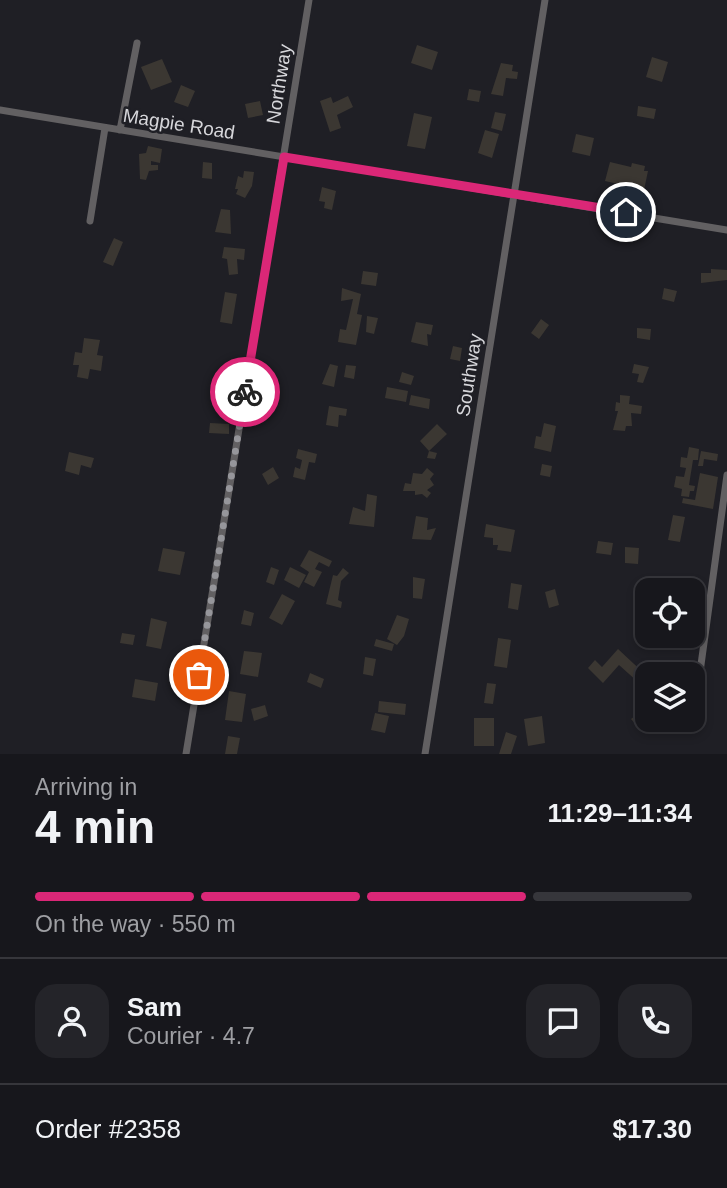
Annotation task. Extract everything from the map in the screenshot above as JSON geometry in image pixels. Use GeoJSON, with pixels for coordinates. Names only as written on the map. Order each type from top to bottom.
{"type":"FeatureCollection","features":[{"type":"Feature","properties":{"kind":"street","name":"Northway"},"geometry":{"type":"LineString","coordinates":[[186,754],[309,0]]}},
{"type":"Feature","properties":{"kind":"street","name":"Southway"},"geometry":{"type":"LineString","coordinates":[[425,754],[545,0]]}},
{"type":"Feature","properties":{"kind":"street"},"geometry":{"type":"LineString","coordinates":[[120,130],[137,43]]}},
{"type":"Feature","properties":{"kind":"street","name":"Magpie Road"},"geometry":{"type":"LineString","coordinates":[[0,110],[727,230]]}},
{"type":"Feature","properties":{"kind":"street"},"geometry":{"type":"LineString","coordinates":[[90,221],[105,128]]}},
{"type":"Feature","properties":{"kind":"street"},"geometry":{"type":"LineString","coordinates":[[701,662],[727,475]]}},
{"type":"Feature","properties":{"kind":"building"},"geometry":{"type":"Polygon","coordinates":[[[417,45],[438,52],[432,70],[411,63],[417,45]]]}},
{"type":"Feature","properties":{"kind":"building"},"geometry":{"type":"Polygon","coordinates":[[[652,57],[668,62],[662,82],[646,77],[652,57]]]}},
{"type":"Feature","properties":{"kind":"building"},"geometry":{"type":"Polygon","coordinates":[[[162,59],[172,82],[151,90],[141,67],[162,59]]]}},
{"type":"Feature","properties":{"kind":"building"},"geometry":{"type":"Polygon","coordinates":[[[501,63],[513,65],[512,71],[518,72],[517,79],[506,78],[503,96],[491,94],[501,63]]]}},
{"type":"Feature","properties":{"kind":"building"},"geometry":{"type":"Polygon","coordinates":[[[181,85],[195,91],[188,107],[174,102],[181,85]]]}},
{"type":"Feature","properties":{"kind":"building"},"geometry":{"type":"Polygon","coordinates":[[[469,89],[481,91],[479,102],[467,100],[469,89]]]}},
{"type":"Feature","properties":{"kind":"building"},"geometry":{"type":"Polygon","coordinates":[[[348,96],[353,107],[337,115],[341,128],[330,132],[320,101],[331,97],[333,103],[348,96]]]}},
{"type":"Feature","properties":{"kind":"building"},"geometry":{"type":"Polygon","coordinates":[[[260,101],[263,115],[248,118],[245,104],[260,101]]]}},
{"type":"Feature","properties":{"kind":"building"},"geometry":{"type":"Polygon","coordinates":[[[638,106],[656,109],[654,119],[637,116],[638,106]]]}},
{"type":"Feature","properties":{"kind":"building"},"geometry":{"type":"Polygon","coordinates":[[[495,112],[506,114],[502,131],[491,128],[495,112]]]}},
{"type":"Feature","properties":{"kind":"building"},"geometry":{"type":"Polygon","coordinates":[[[414,113],[432,117],[425,149],[407,146],[414,113]]]}},
{"type":"Feature","properties":{"kind":"building"},"geometry":{"type":"Polygon","coordinates":[[[485,130],[499,134],[492,158],[478,153],[485,130]]]}},
{"type":"Feature","properties":{"kind":"building"},"geometry":{"type":"Polygon","coordinates":[[[576,134],[594,138],[590,156],[572,152],[576,134]]]}},
{"type":"Feature","properties":{"kind":"building"},"geometry":{"type":"Polygon","coordinates":[[[148,146],[162,149],[160,163],[151,161],[151,165],[158,165],[158,170],[149,171],[146,180],[140,179],[139,154],[146,153],[148,146]]]}},
{"type":"Feature","properties":{"kind":"building"},"geometry":{"type":"Polygon","coordinates":[[[203,162],[212,163],[212,179],[202,178],[203,162]]]}},
{"type":"Feature","properties":{"kind":"building"},"geometry":{"type":"Polygon","coordinates":[[[610,162],[631,167],[632,163],[645,166],[644,171],[648,171],[644,190],[605,181],[610,162]]]}},
{"type":"Feature","properties":{"kind":"building"},"geometry":{"type":"Polygon","coordinates":[[[244,171],[254,172],[252,186],[245,198],[236,194],[238,189],[235,189],[238,176],[243,178],[244,171]]]}},
{"type":"Feature","properties":{"kind":"building"},"geometry":{"type":"Polygon","coordinates":[[[322,187],[336,191],[332,210],[324,208],[325,202],[319,201],[322,187]]]}},
{"type":"Feature","properties":{"kind":"building"},"geometry":{"type":"Polygon","coordinates":[[[221,209],[230,210],[231,234],[215,232],[221,209]]]}},
{"type":"Feature","properties":{"kind":"building"},"geometry":{"type":"Polygon","coordinates":[[[114,238],[123,242],[113,266],[103,262],[114,238]]]}},
{"type":"Feature","properties":{"kind":"building"},"geometry":{"type":"Polygon","coordinates":[[[224,247],[245,249],[244,260],[237,259],[238,274],[229,275],[227,259],[222,258],[224,247]]]}},
{"type":"Feature","properties":{"kind":"building"},"geometry":{"type":"Polygon","coordinates":[[[711,269],[727,270],[727,280],[701,283],[701,273],[711,273],[711,269]]]}},
{"type":"Feature","properties":{"kind":"building"},"geometry":{"type":"Polygon","coordinates":[[[363,271],[378,273],[376,286],[361,284],[363,271]]]}},
{"type":"Feature","properties":{"kind":"building"},"geometry":{"type":"Polygon","coordinates":[[[342,288],[361,294],[357,314],[362,315],[356,345],[338,342],[340,329],[346,330],[353,299],[341,301],[342,288]]]}},
{"type":"Feature","properties":{"kind":"building"},"geometry":{"type":"Polygon","coordinates":[[[664,288],[677,291],[674,302],[662,299],[664,288]]]}},
{"type":"Feature","properties":{"kind":"building"},"geometry":{"type":"Polygon","coordinates":[[[225,292],[237,294],[232,324],[220,322],[225,292]]]}},
{"type":"Feature","properties":{"kind":"building"},"geometry":{"type":"Polygon","coordinates":[[[367,316],[378,318],[374,334],[366,332],[367,316]]]}},
{"type":"Feature","properties":{"kind":"building"},"geometry":{"type":"Polygon","coordinates":[[[541,319],[549,325],[539,339],[531,333],[541,319]]]}},
{"type":"Feature","properties":{"kind":"building"},"geometry":{"type":"Polygon","coordinates":[[[416,322],[433,325],[431,335],[427,334],[428,346],[411,342],[416,322]]]}},
{"type":"Feature","properties":{"kind":"building"},"geometry":{"type":"Polygon","coordinates":[[[637,328],[651,329],[650,340],[637,338],[637,328]]]}},
{"type":"Feature","properties":{"kind":"building"},"geometry":{"type":"Polygon","coordinates":[[[84,338],[100,340],[97,355],[103,356],[101,371],[90,369],[88,379],[77,377],[79,365],[73,365],[75,352],[82,353],[84,338]]]}},
{"type":"Feature","properties":{"kind":"building"},"geometry":{"type":"Polygon","coordinates":[[[453,346],[462,348],[460,361],[450,359],[453,346]]]}},
{"type":"Feature","properties":{"kind":"building"},"geometry":{"type":"Polygon","coordinates":[[[330,364],[338,366],[334,387],[322,384],[330,364]]]}},
{"type":"Feature","properties":{"kind":"building"},"geometry":{"type":"Polygon","coordinates":[[[634,364],[649,367],[643,383],[637,382],[639,374],[632,373],[634,364]]]}},
{"type":"Feature","properties":{"kind":"building"},"geometry":{"type":"Polygon","coordinates":[[[346,365],[356,366],[354,379],[344,377],[346,365]]]}},
{"type":"Feature","properties":{"kind":"building"},"geometry":{"type":"Polygon","coordinates":[[[402,372],[414,376],[411,385],[399,382],[402,372]]]}},
{"type":"Feature","properties":{"kind":"building"},"geometry":{"type":"Polygon","coordinates":[[[387,387],[408,391],[406,402],[385,398],[387,387]]]}},
{"type":"Feature","properties":{"kind":"building"},"geometry":{"type":"Polygon","coordinates":[[[411,395],[430,399],[429,409],[409,405],[411,395]]]}},
{"type":"Feature","properties":{"kind":"building"},"geometry":{"type":"Polygon","coordinates":[[[620,395],[630,396],[629,404],[642,406],[641,414],[631,413],[632,426],[626,426],[625,431],[613,430],[618,411],[615,411],[616,402],[620,403],[620,395]]]}},
{"type":"Feature","properties":{"kind":"building"},"geometry":{"type":"Polygon","coordinates":[[[329,406],[347,409],[346,416],[339,415],[338,427],[326,425],[329,406]]]}},
{"type":"Feature","properties":{"kind":"building"},"geometry":{"type":"Polygon","coordinates":[[[210,423],[229,424],[229,434],[209,433],[210,423]]]}},
{"type":"Feature","properties":{"kind":"building"},"geometry":{"type":"Polygon","coordinates":[[[544,423],[556,426],[551,452],[534,448],[536,436],[541,437],[544,423]]]}},
{"type":"Feature","properties":{"kind":"building"},"geometry":{"type":"Polygon","coordinates":[[[437,424],[447,434],[429,451],[420,441],[437,424]]]}},
{"type":"Feature","properties":{"kind":"building"},"geometry":{"type":"Polygon","coordinates":[[[689,447],[699,449],[698,460],[693,460],[689,485],[695,486],[694,491],[690,491],[689,497],[681,496],[682,489],[674,487],[676,476],[684,477],[686,468],[680,467],[681,457],[687,458],[689,447]]]}},
{"type":"Feature","properties":{"kind":"building"},"geometry":{"type":"Polygon","coordinates":[[[298,449],[317,454],[315,463],[309,462],[305,480],[293,477],[295,467],[300,469],[302,460],[296,458],[298,449]]]}},
{"type":"Feature","properties":{"kind":"building"},"geometry":{"type":"Polygon","coordinates":[[[429,451],[437,453],[435,459],[427,458],[429,451]]]}},
{"type":"Feature","properties":{"kind":"building"},"geometry":{"type":"Polygon","coordinates":[[[701,451],[718,454],[717,461],[704,459],[703,466],[698,466],[701,451]]]}},
{"type":"Feature","properties":{"kind":"building"},"geometry":{"type":"Polygon","coordinates":[[[69,452],[94,458],[91,468],[81,465],[79,475],[65,471],[69,452]]]}},
{"type":"Feature","properties":{"kind":"building"},"geometry":{"type":"Polygon","coordinates":[[[542,464],[552,466],[550,477],[540,475],[542,464]]]}},
{"type":"Feature","properties":{"kind":"building"},"geometry":{"type":"Polygon","coordinates":[[[273,467],[279,478],[268,485],[262,474],[273,467]]]}},
{"type":"Feature","properties":{"kind":"building"},"geometry":{"type":"Polygon","coordinates":[[[427,468],[434,474],[430,479],[434,485],[427,490],[431,493],[427,498],[422,494],[415,495],[415,491],[403,491],[405,483],[411,484],[413,473],[422,474],[427,468]]]}},
{"type":"Feature","properties":{"kind":"building"},"geometry":{"type":"Polygon","coordinates":[[[700,473],[718,477],[713,509],[682,503],[683,498],[695,500],[700,473]]]}},
{"type":"Feature","properties":{"kind":"building"},"geometry":{"type":"Polygon","coordinates":[[[367,494],[377,496],[374,527],[349,524],[353,507],[365,511],[367,494]]]}},
{"type":"Feature","properties":{"kind":"building"},"geometry":{"type":"Polygon","coordinates":[[[673,515],[685,517],[680,542],[668,540],[673,515]]]}},
{"type":"Feature","properties":{"kind":"building"},"geometry":{"type":"Polygon","coordinates":[[[416,516],[428,518],[427,530],[436,528],[431,540],[412,539],[416,516]]]}},
{"type":"Feature","properties":{"kind":"building"},"geometry":{"type":"Polygon","coordinates":[[[486,524],[515,530],[511,552],[497,550],[498,545],[493,545],[493,538],[484,537],[486,524]]]}},
{"type":"Feature","properties":{"kind":"building"},"geometry":{"type":"Polygon","coordinates":[[[598,541],[613,543],[611,555],[596,553],[598,541]]]}},
{"type":"Feature","properties":{"kind":"building"},"geometry":{"type":"Polygon","coordinates":[[[625,547],[639,548],[638,564],[625,563],[625,547]]]}},
{"type":"Feature","properties":{"kind":"building"},"geometry":{"type":"Polygon","coordinates":[[[163,548],[185,552],[180,575],[158,571],[163,548]]]}},
{"type":"Feature","properties":{"kind":"building"},"geometry":{"type":"Polygon","coordinates":[[[309,550],[332,561],[329,567],[319,562],[315,569],[322,572],[314,587],[304,582],[309,572],[300,566],[309,550]]]}},
{"type":"Feature","properties":{"kind":"building"},"geometry":{"type":"Polygon","coordinates":[[[271,567],[279,570],[274,585],[266,582],[271,567]]]}},
{"type":"Feature","properties":{"kind":"building"},"geometry":{"type":"Polygon","coordinates":[[[290,567],[306,575],[299,588],[284,580],[290,567]]]}},
{"type":"Feature","properties":{"kind":"building"},"geometry":{"type":"Polygon","coordinates":[[[343,568],[349,573],[341,581],[338,600],[342,602],[341,608],[326,604],[333,575],[337,576],[343,568]]]}},
{"type":"Feature","properties":{"kind":"building"},"geometry":{"type":"Polygon","coordinates":[[[413,577],[425,579],[422,599],[413,598],[413,577]]]}},
{"type":"Feature","properties":{"kind":"building"},"geometry":{"type":"Polygon","coordinates":[[[511,583],[522,585],[518,610],[508,608],[511,583]]]}},
{"type":"Feature","properties":{"kind":"building"},"geometry":{"type":"Polygon","coordinates":[[[555,589],[559,605],[549,608],[545,592],[555,589]]]}},
{"type":"Feature","properties":{"kind":"building"},"geometry":{"type":"Polygon","coordinates":[[[282,594],[295,601],[282,625],[269,618],[282,594]]]}},
{"type":"Feature","properties":{"kind":"building"},"geometry":{"type":"Polygon","coordinates":[[[244,610],[254,613],[251,626],[241,624],[244,610]]]}},
{"type":"Feature","properties":{"kind":"building"},"geometry":{"type":"Polygon","coordinates":[[[397,615],[409,619],[404,636],[397,645],[387,639],[397,615]]]}},
{"type":"Feature","properties":{"kind":"building"},"geometry":{"type":"Polygon","coordinates":[[[151,618],[167,622],[161,649],[146,646],[151,618]]]}},
{"type":"Feature","properties":{"kind":"building"},"geometry":{"type":"Polygon","coordinates":[[[122,633],[135,635],[133,645],[120,643],[122,633]]]}},
{"type":"Feature","properties":{"kind":"building"},"geometry":{"type":"Polygon","coordinates":[[[498,638],[511,640],[507,668],[494,666],[498,638]]]}},
{"type":"Feature","properties":{"kind":"building"},"geometry":{"type":"Polygon","coordinates":[[[376,639],[394,644],[392,651],[374,646],[376,639]]]}},
{"type":"Feature","properties":{"kind":"building"},"geometry":{"type":"Polygon","coordinates":[[[618,649],[635,665],[635,679],[619,665],[603,683],[588,668],[595,660],[602,667],[618,649]]]}},
{"type":"Feature","properties":{"kind":"building"},"geometry":{"type":"Polygon","coordinates":[[[244,651],[262,653],[258,677],[240,674],[244,651]]]}},
{"type":"Feature","properties":{"kind":"building"},"geometry":{"type":"Polygon","coordinates":[[[365,657],[376,659],[373,676],[363,674],[365,657]]]}},
{"type":"Feature","properties":{"kind":"building"},"geometry":{"type":"Polygon","coordinates":[[[310,673],[324,679],[321,688],[307,682],[310,673]]]}},
{"type":"Feature","properties":{"kind":"building"},"geometry":{"type":"Polygon","coordinates":[[[135,679],[158,683],[155,701],[132,697],[135,679]]]}},
{"type":"Feature","properties":{"kind":"building"},"geometry":{"type":"Polygon","coordinates":[[[487,683],[496,684],[493,704],[484,703],[487,683]]]}},
{"type":"Feature","properties":{"kind":"building"},"geometry":{"type":"Polygon","coordinates":[[[229,691],[246,694],[242,722],[225,720],[229,691]]]}},
{"type":"Feature","properties":{"kind":"building"},"geometry":{"type":"Polygon","coordinates":[[[379,701],[406,704],[405,715],[378,712],[379,701]]]}},
{"type":"Feature","properties":{"kind":"building"},"geometry":{"type":"Polygon","coordinates":[[[265,705],[268,716],[254,721],[251,709],[265,705]]]}},
{"type":"Feature","properties":{"kind":"building"},"geometry":{"type":"Polygon","coordinates":[[[375,713],[389,716],[385,733],[371,730],[375,713]]]}},
{"type":"Feature","properties":{"kind":"building"},"geometry":{"type":"Polygon","coordinates":[[[542,716],[545,743],[528,746],[524,719],[542,716]]]}},
{"type":"Feature","properties":{"kind":"building"},"geometry":{"type":"Polygon","coordinates":[[[474,718],[494,718],[494,746],[474,746],[474,718]]]}},
{"type":"Feature","properties":{"kind":"building"},"geometry":{"type":"Polygon","coordinates":[[[506,732],[517,736],[511,754],[499,754],[506,732]]]}},
{"type":"Feature","properties":{"kind":"building"},"geometry":{"type":"Polygon","coordinates":[[[228,736],[240,738],[237,754],[225,754],[228,736]]]}},
{"type":"Feature","properties":{"kind":"way so far"},"geometry":{"type":"LineString","coordinates":[[199,675],[245,392]]}},
{"type":"Feature","properties":{"kind":"route"},"geometry":{"type":"LineString","coordinates":[[245,392],[284,157],[626,212]]}}]}
